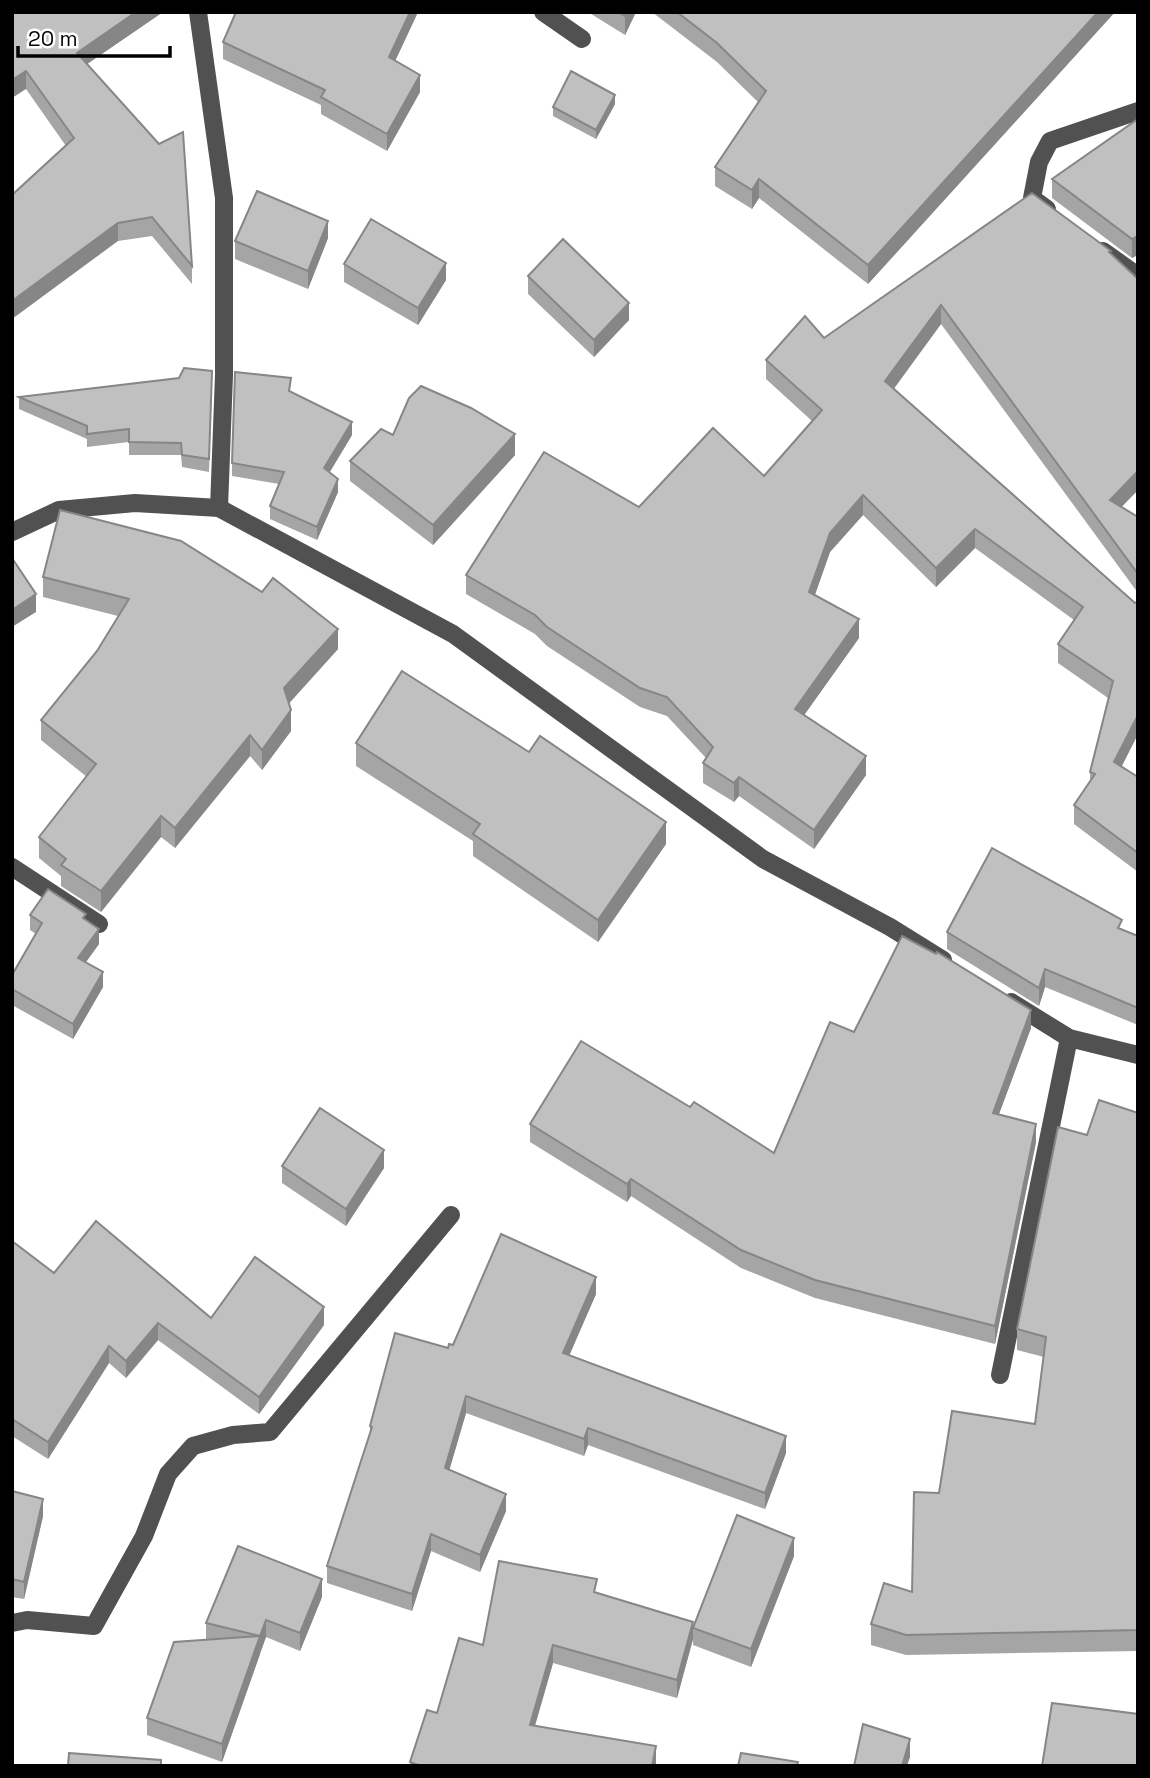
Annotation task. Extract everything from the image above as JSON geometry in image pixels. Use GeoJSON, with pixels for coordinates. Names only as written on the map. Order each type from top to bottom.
{"type":"FeatureCollection","features":[{"type":"Feature","properties":{"kind":"street"},"geometry":{"type":"LineString","coordinates":[[198,12],[224,198],[224,375],[219,508]]}},
{"type":"Feature","properties":{"kind":"street"},"geometry":{"type":"LineString","coordinates":[[543,12],[582,39]]}},
{"type":"Feature","properties":{"kind":"street"},"geometry":{"type":"LineString","coordinates":[[1064,221],[1032,198],[1039,162],[1050,141],[1138,110]]}},
{"type":"Feature","properties":{"kind":"street"},"geometry":{"type":"LineString","coordinates":[[1085,237],[1138,276]]}},
{"type":"Feature","properties":{"kind":"street"},"geometry":{"type":"LineString","coordinates":[[12,532],[59,510],[135,503],[219,508],[453,634],[763,859],[890,927],[957,968]]}},
{"type":"Feature","properties":{"kind":"street"},"geometry":{"type":"LineString","coordinates":[[12,867],[99,925]]}},
{"type":"Feature","properties":{"kind":"street"},"geometry":{"type":"LineString","coordinates":[[990,989],[1069,1038],[1138,1055]]}},
{"type":"Feature","properties":{"kind":"street"},"geometry":{"type":"LineString","coordinates":[[1000,1375],[1069,1038]]}},
{"type":"Feature","properties":{"kind":"street"},"geometry":{"type":"LineString","coordinates":[[12,1623],[27,1620],[94,1626],[144,1536],[167,1474],[193,1446],[233,1435],[270,1432],[451,1215]]}},
{"type":"Feature","properties":{"kind":"building"},"geometry":{"type":"Polygon","coordinates":[[[12,12],[136,12],[77,53],[159,144],[183,132],[192,266],[152,217],[118,223],[12,301],[12,195],[74,138],[26,71],[12,80],[12,12]]]}},
{"type":"Feature","properties":{"kind":"building"},"geometry":{"type":"Polygon","coordinates":[[[236,12],[410,12],[389,57],[420,75],[387,134],[321,97],[325,90],[223,42],[236,12]]]}},
{"type":"Feature","properties":{"kind":"building"},"geometry":{"type":"Polygon","coordinates":[[[677,12],[1098,12],[868,265],[759,179],[752,190],[715,167],[766,91],[717,43],[677,12]]]}},
{"type":"Feature","properties":{"kind":"building"},"geometry":{"type":"Polygon","coordinates":[[[571,71],[615,95],[596,130],[553,107],[571,71]]]}},
{"type":"Feature","properties":{"kind":"building"},"geometry":{"type":"Polygon","coordinates":[[[1138,119],[1138,236],[1132,239],[1052,179],[1138,119]]]}},
{"type":"Feature","properties":{"kind":"building"},"geometry":{"type":"Polygon","coordinates":[[[257,191],[328,221],[308,271],[235,241],[257,191]]]}},
{"type":"Feature","properties":{"kind":"building"},"geometry":{"type":"Polygon","coordinates":[[[1032,193],[1111,251],[1109,252],[1138,279],[1138,471],[1110,500],[1138,517],[1138,574],[941,305],[885,381],[1135,603],[1138,601],[1138,715],[1114,762],[1138,777],[1138,853],[1074,805],[1095,774],[1090,772],[1113,681],[1058,644],[1083,607],[975,529],[936,568],[863,495],[830,533],[809,592],[859,619],[795,709],[866,756],[814,830],[739,777],[734,783],[703,763],[713,747],[667,697],[640,688],[547,627],[535,615],[466,575],[544,452],[639,507],[713,428],[764,476],[822,410],[766,360],[805,316],[824,338],[1032,193]]]}},
{"type":"Feature","properties":{"kind":"building"},"geometry":{"type":"Polygon","coordinates":[[[371,219],[446,263],[418,308],[344,264],[371,219]]]}},
{"type":"Feature","properties":{"kind":"building"},"geometry":{"type":"Polygon","coordinates":[[[563,239],[629,303],[594,340],[528,276],[563,239]]]}},
{"type":"Feature","properties":{"kind":"building"},"geometry":{"type":"Polygon","coordinates":[[[184,368],[212,371],[209,459],[182,455],[181,443],[129,442],[129,429],[87,434],[87,426],[19,397],[179,378],[184,368]]]}},
{"type":"Feature","properties":{"kind":"building"},"geometry":{"type":"Polygon","coordinates":[[[235,372],[291,378],[289,391],[352,422],[324,468],[338,479],[317,527],[270,506],[284,472],[232,463],[235,372]]]}},
{"type":"Feature","properties":{"kind":"building"},"geometry":{"type":"Polygon","coordinates":[[[421,386],[471,408],[515,434],[433,525],[350,461],[381,429],[393,435],[409,398],[421,386]]]}},
{"type":"Feature","properties":{"kind":"building"},"geometry":{"type":"Polygon","coordinates":[[[60,510],[181,541],[262,592],[273,578],[338,629],[284,688],[291,710],[262,750],[250,735],[175,828],[161,816],[101,891],[61,865],[66,859],[39,837],[96,764],[41,720],[97,651],[129,599],[43,577],[60,510]]]}},
{"type":"Feature","properties":{"kind":"building"},"geometry":{"type":"Polygon","coordinates":[[[12,558],[36,594],[12,610],[12,558]]]}},
{"type":"Feature","properties":{"kind":"building"},"geometry":{"type":"Polygon","coordinates":[[[402,671],[529,752],[540,736],[666,822],[598,920],[473,834],[480,824],[356,743],[402,671]]]}},
{"type":"Feature","properties":{"kind":"building"},"geometry":{"type":"Polygon","coordinates":[[[992,848],[1122,920],[1118,928],[1138,936],[1138,1008],[1045,969],[1039,988],[947,932],[992,848]]]}},
{"type":"Feature","properties":{"kind":"building"},"geometry":{"type":"Polygon","coordinates":[[[48,889],[86,914],[83,918],[99,929],[78,958],[103,972],[73,1024],[12,989],[12,975],[42,923],[30,915],[48,889]]]}},
{"type":"Feature","properties":{"kind":"building"},"geometry":{"type":"Polygon","coordinates":[[[902,936],[936,954],[937,952],[1031,1010],[993,1113],[1036,1124],[995,1326],[815,1280],[741,1250],[631,1179],[627,1184],[530,1124],[581,1041],[690,1107],[694,1102],[774,1153],[830,1022],[854,1032],[902,936]]]}},
{"type":"Feature","properties":{"kind":"building"},"geometry":{"type":"Polygon","coordinates":[[[1099,1100],[1138,1113],[1138,1630],[906,1635],[871,1624],[884,1583],[912,1592],[914,1492],[939,1493],[952,1411],[1035,1424],[1046,1337],[1017,1329],[1058,1127],[1087,1135],[1099,1100]]]}},
{"type":"Feature","properties":{"kind":"building"},"geometry":{"type":"Polygon","coordinates":[[[320,1108],[384,1150],[346,1209],[282,1166],[320,1108]]]}},
{"type":"Feature","properties":{"kind":"building"},"geometry":{"type":"Polygon","coordinates":[[[96,1221],[211,1318],[255,1257],[324,1307],[259,1397],[158,1323],[126,1361],[109,1346],[48,1442],[12,1419],[12,1241],[54,1273],[96,1221]]]}},
{"type":"Feature","properties":{"kind":"building"},"geometry":{"type":"Polygon","coordinates":[[[501,1234],[596,1277],[563,1353],[786,1436],[765,1493],[588,1428],[584,1439],[466,1396],[445,1468],[506,1494],[480,1555],[431,1534],[412,1594],[327,1566],[372,1427],[370,1426],[395,1333],[448,1348],[449,1344],[453,1345],[501,1234]]]}},
{"type":"Feature","properties":{"kind":"building"},"geometry":{"type":"Polygon","coordinates":[[[12,1491],[43,1499],[24,1582],[12,1579],[12,1491]]]}},
{"type":"Feature","properties":{"kind":"building"},"geometry":{"type":"Polygon","coordinates":[[[737,1515],[794,1538],[751,1649],[693,1628],[737,1515]]]}},
{"type":"Feature","properties":{"kind":"building"},"geometry":{"type":"Polygon","coordinates":[[[238,1546],[322,1579],[300,1633],[266,1620],[260,1636],[206,1623],[238,1546]]]}},
{"type":"Feature","properties":{"kind":"building"},"geometry":{"type":"Polygon","coordinates":[[[499,1561],[597,1579],[594,1592],[693,1622],[677,1680],[553,1645],[530,1725],[656,1746],[652,1766],[421,1766],[410,1762],[427,1710],[437,1713],[459,1638],[483,1645],[499,1561]]]}},
{"type":"Feature","properties":{"kind":"building"},"geometry":{"type":"Polygon","coordinates":[[[260,1636],[222,1744],[147,1718],[174,1642],[260,1636]]]}},
{"type":"Feature","properties":{"kind":"building"},"geometry":{"type":"Polygon","coordinates":[[[1052,1703],[1138,1714],[1138,1766],[1042,1766],[1052,1703]]]}},
{"type":"Feature","properties":{"kind":"building"},"geometry":{"type":"Polygon","coordinates":[[[863,1724],[910,1739],[902,1766],[854,1766],[863,1724]]]}},
{"type":"Feature","properties":{"kind":"building"},"geometry":{"type":"Polygon","coordinates":[[[69,1753],[161,1760],[161,1766],[68,1766],[69,1753]]]}},
{"type":"Feature","properties":{"kind":"building"},"geometry":{"type":"Polygon","coordinates":[[[741,1753],[798,1762],[797,1766],[738,1766],[741,1753]]]}}]}
